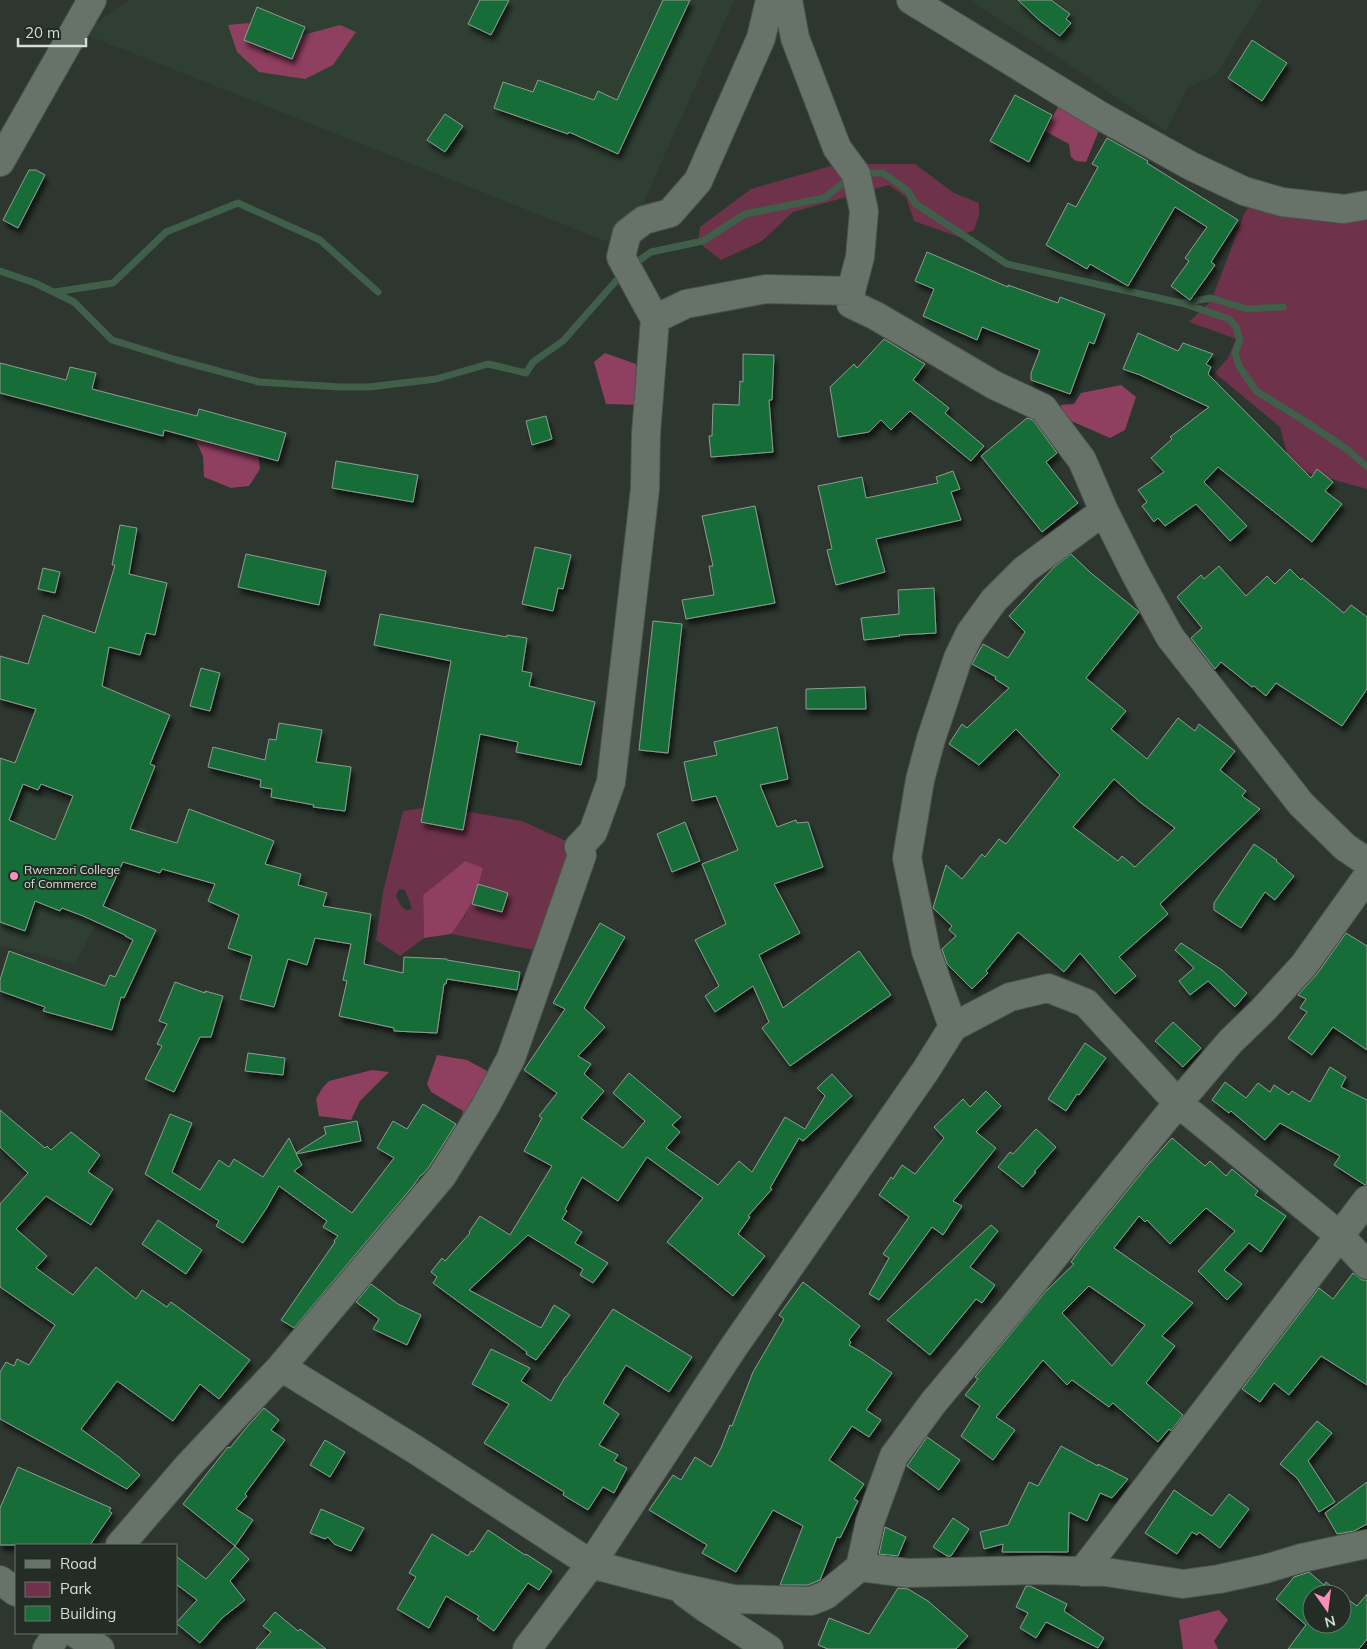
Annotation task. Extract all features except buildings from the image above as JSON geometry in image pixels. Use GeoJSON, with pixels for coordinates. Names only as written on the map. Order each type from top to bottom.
{"type":"FeatureCollection","features":[{"type":"Feature","properties":{"kind":"street"},"geometry":{"type":"LineString","coordinates":[[0,162],[92,0]]}},
{"type":"Feature","properties":{"kind":"street"},"geometry":{"type":"LineString","coordinates":[[121,1544],[188,1466],[281,1367],[442,1176],[486,1105],[511,1058],[582,855],[580,847],[593,832],[611,782],[644,488],[654,319],[621,257],[627,233],[644,220],[670,213],[698,181],[761,38],[770,0]]}},
{"type":"Feature","properties":{"kind":"street"},"geometry":{"type":"LineString","coordinates":[[788,0],[795,38],[837,148],[856,174],[864,211],[860,257],[851,291],[851,304],[876,316],[994,385],[1043,408],[1082,460],[1104,511],[1170,637],[1301,804],[1345,847],[1367,862]]}},
{"type":"Feature","properties":{"kind":"street"},"geometry":{"type":"LineString","coordinates":[[911,0],[1098,115],[1191,166],[1244,191],[1282,202],[1344,209],[1367,204]]}},
{"type":"Feature","properties":{"kind":"street"},"geometry":{"type":"LineString","coordinates":[[654,319],[686,304],[766,289],[851,291]]}},
{"type":"Feature","properties":{"kind":"street"},"geometry":{"type":"LineString","coordinates":[[953,1027],[926,951],[907,858],[920,780],[931,739],[958,658],[970,633],[994,600],[1024,570],[1104,511]]}},
{"type":"Feature","properties":{"kind":"street"},"geometry":{"type":"LineString","coordinates":[[281,1367],[416,1450],[590,1564],[678,1587],[733,1598],[810,1602],[826,1595],[860,1567],[870,1522],[894,1456],[933,1403],[1178,1103],[1230,1042],[1263,1010],[1304,965],[1367,877]]}},
{"type":"Feature","properties":{"kind":"street"},"geometry":{"type":"LineString","coordinates":[[527,1649],[590,1564],[733,1348],[953,1027],[1010,997],[1048,988],[1086,1003],[1178,1103],[1339,1235],[1367,1265]]}},
{"type":"Feature","properties":{"kind":"street"},"geometry":{"type":"LineString","coordinates":[[1082,1572],[1367,1200]]}},
{"type":"Feature","properties":{"kind":"street"},"geometry":{"type":"LineString","coordinates":[[860,1567],[907,1572],[1044,1570],[1106,1572],[1184,1584],[1238,1575],[1302,1558],[1367,1544]]}},
{"type":"Feature","properties":{"kind":"street"},"geometry":{"type":"LineString","coordinates":[[0,1580],[15,1591]]}},
{"type":"Feature","properties":{"kind":"street"},"geometry":{"type":"LineString","coordinates":[[678,1587],[707,1609],[769,1649]]}},
{"type":"Feature","properties":{"kind":"street"},"geometry":{"type":"LineString","coordinates":[[47,1649],[57,1634]]}},
{"type":"Feature","properties":{"kind":"street"},"geometry":{"type":"LineString","coordinates":[[77,1634],[100,1649]]}},
{"type":"Feature","properties":{"kind":"shaded area"},"geometry":{"type":"Polygon","coordinates":[[[130,0],[734,0],[623,248],[82,33],[130,0]]]}},
{"type":"Feature","properties":{"kind":"shaded area"},"geometry":{"type":"Polygon","coordinates":[[[970,0],[1262,0],[1216,75],[1188,87],[1166,131],[970,0]]]}},
{"type":"Feature","properties":{"kind":"shaded area"},"geometry":{"type":"Polygon","coordinates":[[[249,23],[265,53],[294,48],[299,36],[340,25],[356,32],[333,65],[305,79],[259,72],[237,52],[228,25],[249,23]]]}},
{"type":"Feature","properties":{"kind":"shaded area"},"geometry":{"type":"Polygon","coordinates":[[[1070,106],[1100,128],[1086,162],[1076,161],[1071,157],[1069,144],[1045,131],[1058,107],[1070,106]]]}},
{"type":"Feature","properties":{"kind":"shaded area"},"geometry":{"type":"Polygon","coordinates":[[[605,353],[636,364],[642,405],[606,404],[594,362],[605,353]]]}},
{"type":"Feature","properties":{"kind":"shaded area"},"geometry":{"type":"Polygon","coordinates":[[[1121,385],[1136,397],[1125,430],[1110,438],[1062,417],[1061,405],[1074,404],[1081,393],[1121,385]]]}},
{"type":"Feature","properties":{"kind":"shaded area"},"geometry":{"type":"Polygon","coordinates":[[[193,435],[258,453],[260,469],[249,486],[231,488],[204,477],[203,456],[193,435]]]}},
{"type":"Feature","properties":{"kind":"shaded area"},"geometry":{"type":"Polygon","coordinates":[[[25,791],[147,829],[75,964],[0,945],[0,850],[25,791]]]}},
{"type":"Feature","properties":{"kind":"shaded area"},"geometry":{"type":"Polygon","coordinates":[[[465,861],[483,868],[478,887],[467,911],[451,934],[424,938],[423,895],[465,861]]]}},
{"type":"Feature","properties":{"kind":"shaded area"},"geometry":{"type":"Polygon","coordinates":[[[437,1055],[467,1060],[489,1072],[493,1087],[461,1121],[463,1111],[431,1092],[427,1084],[437,1055]]]}},
{"type":"Feature","properties":{"kind":"shaded area"},"geometry":{"type":"Polygon","coordinates":[[[372,1070],[389,1072],[360,1101],[351,1120],[319,1116],[316,1099],[329,1081],[372,1070]]]}},
{"type":"Feature","properties":{"kind":"shaded area"},"geometry":{"type":"Polygon","coordinates":[[[1219,1610],[1228,1620],[1214,1641],[1218,1649],[1183,1649],[1179,1620],[1219,1610]]]}},
{"type":"Feature","properties":{"kind":"green space"},"geometry":{"type":"Polygon","coordinates":[[[838,164],[915,164],[954,193],[979,203],[979,215],[974,230],[959,237],[914,221],[906,197],[889,185],[793,212],[762,241],[721,260],[698,242],[700,227],[751,189],[838,164]]]}},
{"type":"Feature","properties":{"kind":"green space"},"geometry":{"type":"Polygon","coordinates":[[[1367,194],[1367,489],[1291,468],[1280,427],[1215,373],[1228,358],[1236,339],[1189,322],[1211,301],[1245,212],[1256,199],[1300,209],[1367,194]]]}},
{"type":"Feature","properties":{"kind":"green space"},"geometry":{"type":"Polygon","coordinates":[[[435,806],[522,821],[564,840],[575,842],[555,890],[534,950],[451,934],[465,916],[483,869],[465,861],[423,895],[424,938],[400,956],[376,940],[383,892],[403,811],[435,806]],[[399,889],[396,896],[401,906],[407,911],[412,908],[405,890],[399,889]]]}},
{"type":"Feature","properties":{"kind":"waterway"},"geometry":{"type":"LineString","coordinates":[[862,173],[883,173],[907,190],[916,204],[1007,264],[1181,303],[1211,298],[1247,309],[1283,307]]}},
{"type":"Feature","properties":{"kind":"waterway"},"geometry":{"type":"LineString","coordinates":[[633,265],[651,252],[703,241],[745,214],[824,198],[850,178]]}},
{"type":"Feature","properties":{"kind":"waterway"},"geometry":{"type":"LineString","coordinates":[[55,292],[113,283],[166,232],[238,203],[320,240],[378,292]]}},
{"type":"Feature","properties":{"kind":"waterway"},"geometry":{"type":"LineString","coordinates":[[0,271],[35,283],[74,302],[112,340],[259,382],[340,387],[369,387],[436,379],[488,364],[526,373],[533,362],[563,341],[623,273]]}},
{"type":"Feature","properties":{"kind":"waterway"},"geometry":{"type":"LineString","coordinates":[[1182,303],[1229,319],[1236,327],[1240,340],[1235,353],[1239,366],[1256,391],[1348,450],[1367,467]]}},
{"type":"Feature","properties":{"kind":"place","name":"Rwenzori College of Commerce"},"geometry":{"type":"Point","coordinates":[14,876]}}]}
